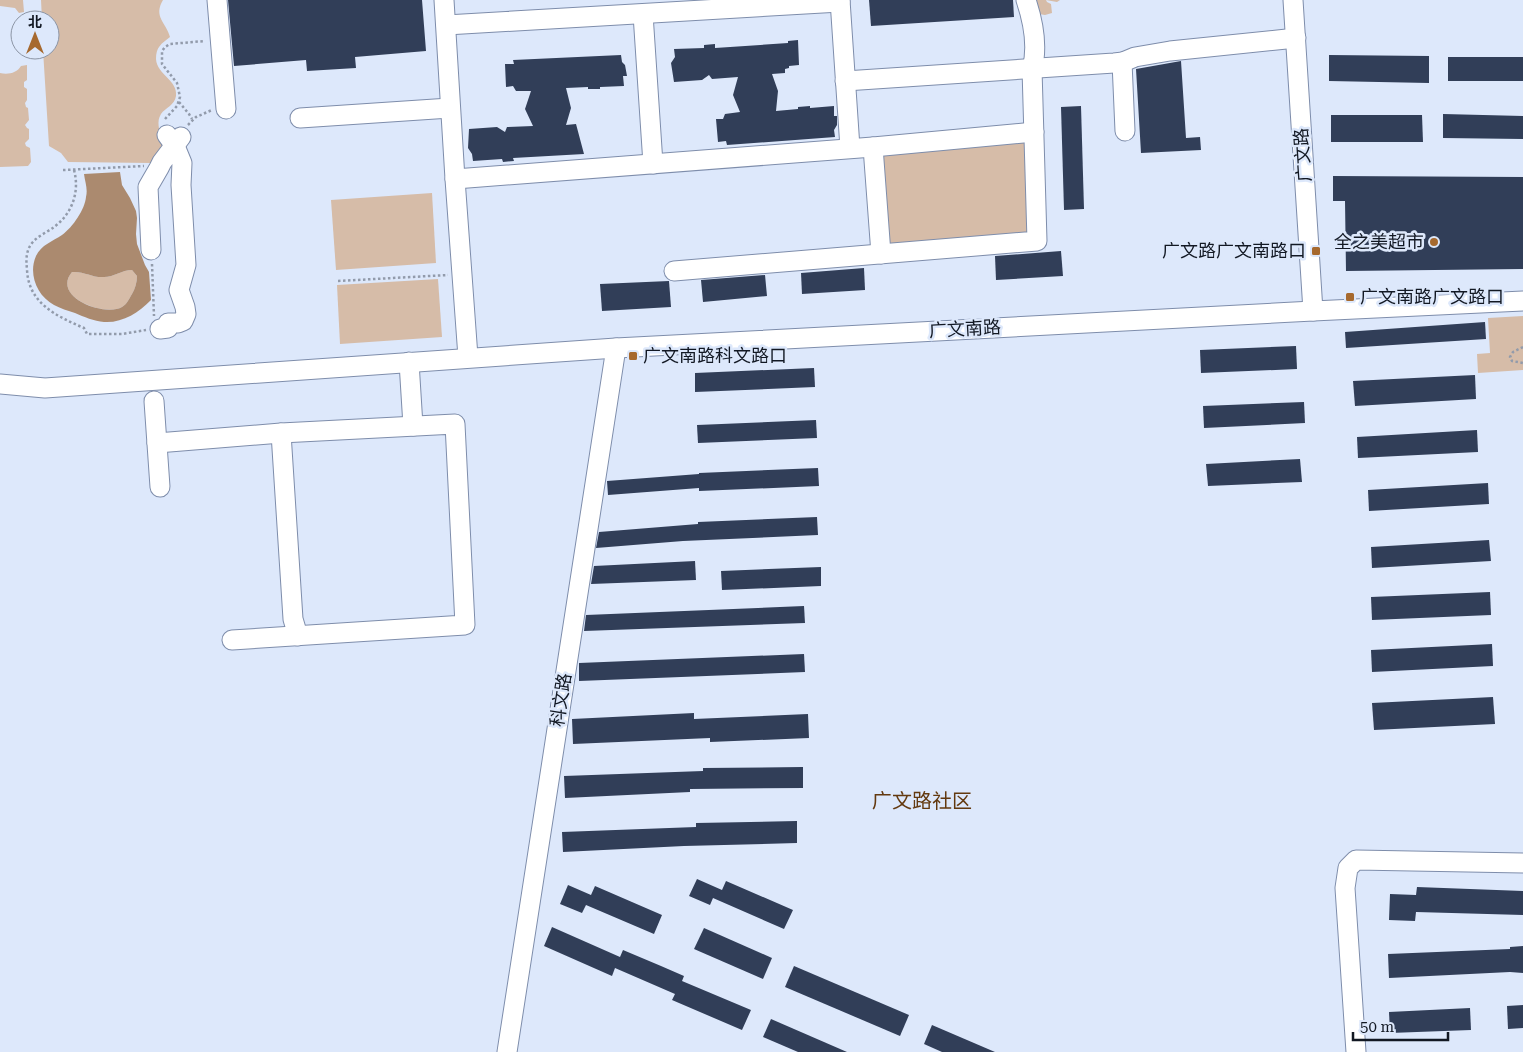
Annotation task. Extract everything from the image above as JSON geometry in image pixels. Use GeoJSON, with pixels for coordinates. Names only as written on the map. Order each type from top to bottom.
{"type":"FeatureCollection","features":[{"type":"Feature","properties":{"kind":"street"},"geometry":{"type":"LineString","coordinates":[[217,0],[226,109]]}},
{"type":"Feature","properties":{"kind":"street"},"geometry":{"type":"LineString","coordinates":[[444,0],[468,358]]}},
{"type":"Feature","properties":{"kind":"street"},"geometry":{"type":"LineString","coordinates":[[674,271],[1037,241],[1032,69],[1034,40],[1026,0]]}},
{"type":"Feature","properties":{"kind":"street","name":"广文路"},"geometry":{"type":"LineString","coordinates":[[1293,0],[1313,310]]}},
{"type":"Feature","properties":{"kind":"street"},"geometry":{"type":"LineString","coordinates":[[446,25],[840,1],[850,148]]}},
{"type":"Feature","properties":{"kind":"street"},"geometry":{"type":"LineString","coordinates":[[643,14],[653,164]]}},
{"type":"Feature","properties":{"kind":"street"},"geometry":{"type":"LineString","coordinates":[[845,81],[1122,62],[1135,57],[1170,50],[1296,38]]}},
{"type":"Feature","properties":{"kind":"street"},"geometry":{"type":"LineString","coordinates":[[1122,62],[1125,131]]}},
{"type":"Feature","properties":{"kind":"street"},"geometry":{"type":"LineString","coordinates":[[300,118],[450,108]]}},
{"type":"Feature","properties":{"kind":"street"},"geometry":{"type":"LineString","coordinates":[[455,179],[872,147],[1034,132]]}},
{"type":"Feature","properties":{"kind":"street"},"geometry":{"type":"LineString","coordinates":[[151,250],[148,187],[160,168],[174,139]]}},
{"type":"Feature","properties":{"kind":"street"},"geometry":{"type":"LineString","coordinates":[[155,327],[168,328],[168,323],[183,321],[186,314],[186,307],[179,290],[186,265],[181,185],[182,163],[174,139]]}},
{"type":"Feature","properties":{"kind":"street"},"geometry":{"type":"LineString","coordinates":[[872,147],[881,254]]}},
{"type":"Feature","properties":{"kind":"street","name":"广文南路"},"geometry":{"type":"LineString","coordinates":[[1313,310],[1335,300],[1523,288]]}},
{"type":"Feature","properties":{"kind":"street","name":"广文南路"},"geometry":{"type":"LineString","coordinates":[[0,384],[45,388],[616,348],[1313,310],[1523,301]]}},
{"type":"Feature","properties":{"kind":"street","name":"科文路"},"geometry":{"type":"LineString","coordinates":[[507,1052],[616,348]]}},
{"type":"Feature","properties":{"kind":"street"},"geometry":{"type":"LineString","coordinates":[[409,362],[413,426]]}},
{"type":"Feature","properties":{"kind":"street"},"geometry":{"type":"LineString","coordinates":[[154,401],[160,487]]}},
{"type":"Feature","properties":{"kind":"street"},"geometry":{"type":"LineString","coordinates":[[157,443],[281,433],[455,424],[465,625],[232,640]]}},
{"type":"Feature","properties":{"kind":"street"},"geometry":{"type":"LineString","coordinates":[[281,433],[293,619],[298,636]]}},
{"type":"Feature","properties":{"kind":"street"},"geometry":{"type":"LineString","coordinates":[[1356,1052],[1345,888],[1348,868],[1356,860],[1523,863]]}},
{"type":"Feature","properties":{"kind":"path"},"geometry":{"type":"LineString","coordinates":[[220,39],[170,44],[164,49],[162,64],[177,83],[180,92],[179,102],[164,122],[164,128],[174,139],[192,120],[206,112],[226,109]]}},
{"type":"Feature","properties":{"kind":"path"},"geometry":{"type":"LineString","coordinates":[[179,102],[192,120]]}},
{"type":"Feature","properties":{"kind":"path"},"geometry":{"type":"LineString","coordinates":[[63,170],[152,165]]}},
{"type":"Feature","properties":{"kind":"path"},"geometry":{"type":"LineString","coordinates":[[74,170],[77,186],[71,208],[60,222],[30,245],[28,252],[27,272],[32,291],[39,302],[52,312],[84,328],[87,334],[122,334],[155,327],[151,250]]}},
{"type":"Feature","properties":{"kind":"path"},"geometry":{"type":"LineString","coordinates":[[338,281],[462,274]]}},
{"type":"Feature","properties":{"kind":"path"},"geometry":{"type":"LineString","coordinates":[[1523,347],[1513,352],[1510,357],[1512,361],[1523,363]]}},
{"type":"Feature","properties":{"kind":"shaded area"},"geometry":{"type":"Polygon","coordinates":[[[0,0],[23,0],[24,10],[17,10],[15,8],[0,6],[0,0]]]}},
{"type":"Feature","properties":{"kind":"shaded area"},"geometry":{"type":"Polygon","coordinates":[[[41,0],[163,0],[159,11],[170,37],[160,46],[156,59],[157,65],[174,86],[176,96],[174,102],[160,117],[158,123],[160,137],[167,140],[151,163],[68,162],[61,153],[49,146],[44,60],[60,60],[60,10],[42,10],[41,0]]]}},
{"type":"Feature","properties":{"kind":"shaded area"},"geometry":{"type":"Polygon","coordinates":[[[1032,0],[1046,0],[1051,4],[1052,13],[1039,14],[1032,0]]]}},
{"type":"Feature","properties":{"kind":"shaded area"},"geometry":{"type":"Polygon","coordinates":[[[27,65],[27,80],[24,82],[24,87],[27,89],[27,100],[25,103],[28,108],[29,120],[25,125],[29,129],[29,139],[25,143],[30,148],[31,162],[28,166],[0,167],[0,73],[12,73],[21,66],[27,65]]]}},
{"type":"Feature","properties":{"kind":"shaded area"},"geometry":{"type":"Polygon","coordinates":[[[1029,137],[1034,234],[889,250],[877,161],[883,148],[1029,137]]]}},
{"type":"Feature","properties":{"kind":"shaded area"},"geometry":{"type":"Polygon","coordinates":[[[120,172],[122,185],[136,211],[137,244],[149,272],[151,300],[135,313],[118,321],[97,321],[54,305],[43,296],[34,277],[34,263],[38,252],[66,232],[81,212],[87,194],[84,174],[120,172]],[[132,270],[104,277],[72,272],[67,281],[74,297],[83,303],[93,307],[114,309],[122,307],[128,301],[135,288],[137,276],[132,270]]]}},
{"type":"Feature","properties":{"kind":"shaded area"},"geometry":{"type":"Polygon","coordinates":[[[432,193],[436,263],[336,270],[331,200],[432,193]]]}},
{"type":"Feature","properties":{"kind":"shaded area"},"geometry":{"type":"Polygon","coordinates":[[[132,270],[137,276],[133,292],[122,307],[114,309],[93,307],[83,303],[74,297],[67,281],[72,272],[104,277],[132,270]]]}},
{"type":"Feature","properties":{"kind":"shaded area"},"geometry":{"type":"Polygon","coordinates":[[[438,279],[442,337],[340,344],[337,285],[438,279]]]}},
{"type":"Feature","properties":{"kind":"shaded area"},"geometry":{"type":"Polygon","coordinates":[[[1523,316],[1523,370],[1478,373],[1477,354],[1490,353],[1488,318],[1523,316]]]}},
{"type":"Feature","properties":{"kind":"building"},"geometry":{"type":"Polygon","coordinates":[[[228,0],[422,0],[426,51],[355,57],[356,68],[307,71],[306,60],[234,66],[228,0]]]}},
{"type":"Feature","properties":{"kind":"building"},"geometry":{"type":"Polygon","coordinates":[[[869,0],[1013,0],[1014,17],[871,26],[869,0]]]}},
{"type":"Feature","properties":{"kind":"building"},"geometry":{"type":"Polygon","coordinates":[[[798,40],[799,65],[789,66],[789,68],[785,69],[785,73],[772,74],[778,91],[776,111],[798,109],[798,107],[834,106],[834,116],[837,116],[837,125],[834,130],[835,137],[727,145],[726,141],[718,142],[716,119],[723,119],[725,114],[740,112],[733,95],[738,77],[712,79],[709,75],[702,80],[674,82],[671,63],[675,57],[674,49],[704,48],[704,45],[715,44],[715,48],[788,43],[788,41],[798,40]]]}},
{"type":"Feature","properties":{"kind":"building"},"geometry":{"type":"Polygon","coordinates":[[[621,55],[627,76],[623,76],[624,86],[600,87],[600,89],[588,89],[588,87],[566,88],[571,108],[566,125],[576,124],[584,154],[513,158],[514,161],[503,162],[502,159],[473,161],[472,154],[468,148],[469,129],[497,127],[505,132],[507,127],[533,126],[525,109],[531,91],[516,91],[513,86],[506,87],[505,64],[514,64],[513,60],[621,55]]]}},
{"type":"Feature","properties":{"kind":"building"},"geometry":{"type":"Polygon","coordinates":[[[1329,55],[1429,56],[1429,83],[1329,81],[1329,55]]]}},
{"type":"Feature","properties":{"kind":"building"},"geometry":{"type":"Polygon","coordinates":[[[1448,57],[1523,57],[1523,81],[1448,81],[1448,57]]]}},
{"type":"Feature","properties":{"kind":"building"},"geometry":{"type":"Polygon","coordinates":[[[1181,61],[1186,138],[1200,137],[1201,150],[1141,153],[1136,69],[1181,61]]]}},
{"type":"Feature","properties":{"kind":"building"},"geometry":{"type":"Polygon","coordinates":[[[1081,106],[1084,209],[1064,210],[1061,107],[1081,106]]]}},
{"type":"Feature","properties":{"kind":"building"},"geometry":{"type":"Polygon","coordinates":[[[1443,114],[1523,116],[1523,139],[1443,138],[1443,114]]]}},
{"type":"Feature","properties":{"kind":"building"},"geometry":{"type":"Polygon","coordinates":[[[1331,115],[1422,115],[1423,142],[1331,142],[1331,115]]]}},
{"type":"Feature","properties":{"kind":"building"},"geometry":{"type":"Polygon","coordinates":[[[1333,176],[1523,177],[1523,269],[1346,271],[1345,201],[1333,201],[1333,176]]]}},
{"type":"Feature","properties":{"kind":"building"},"geometry":{"type":"Polygon","coordinates":[[[1061,251],[1063,276],[996,280],[995,256],[1061,251]]]}},
{"type":"Feature","properties":{"kind":"building"},"geometry":{"type":"Polygon","coordinates":[[[864,268],[865,290],[802,294],[801,273],[864,268]]]}},
{"type":"Feature","properties":{"kind":"building"},"geometry":{"type":"Polygon","coordinates":[[[765,275],[767,296],[703,302],[701,280],[765,275]]]}},
{"type":"Feature","properties":{"kind":"building"},"geometry":{"type":"Polygon","coordinates":[[[669,281],[671,307],[602,311],[600,284],[669,281]]]}},
{"type":"Feature","properties":{"kind":"building"},"geometry":{"type":"Polygon","coordinates":[[[1485,322],[1486,339],[1346,348],[1345,332],[1485,322]]]}},
{"type":"Feature","properties":{"kind":"building"},"geometry":{"type":"Polygon","coordinates":[[[1296,346],[1297,369],[1201,373],[1200,350],[1296,346]]]}},
{"type":"Feature","properties":{"kind":"building"},"geometry":{"type":"Polygon","coordinates":[[[814,368],[815,387],[695,392],[695,373],[814,368]]]}},
{"type":"Feature","properties":{"kind":"building"},"geometry":{"type":"Polygon","coordinates":[[[1475,375],[1476,399],[1355,406],[1353,381],[1475,375]]]}},
{"type":"Feature","properties":{"kind":"building"},"geometry":{"type":"Polygon","coordinates":[[[1304,402],[1305,423],[1204,428],[1203,406],[1304,402]]]}},
{"type":"Feature","properties":{"kind":"building"},"geometry":{"type":"Polygon","coordinates":[[[816,420],[817,438],[698,443],[697,425],[816,420]]]}},
{"type":"Feature","properties":{"kind":"building"},"geometry":{"type":"Polygon","coordinates":[[[1477,430],[1478,452],[1358,458],[1357,437],[1477,430]]]}},
{"type":"Feature","properties":{"kind":"building"},"geometry":{"type":"Polygon","coordinates":[[[1300,459],[1302,482],[1208,486],[1206,464],[1300,459]]]}},
{"type":"Feature","properties":{"kind":"building"},"geometry":{"type":"Polygon","coordinates":[[[818,468],[819,486],[699,491],[699,488],[608,495],[607,481],[699,473],[818,468]]]}},
{"type":"Feature","properties":{"kind":"building"},"geometry":{"type":"Polygon","coordinates":[[[1488,483],[1489,504],[1369,511],[1368,490],[1488,483]]]}},
{"type":"Feature","properties":{"kind":"building"},"geometry":{"type":"Polygon","coordinates":[[[817,517],[818,535],[683,541],[596,548],[599,532],[698,524],[698,522],[817,517]]]}},
{"type":"Feature","properties":{"kind":"building"},"geometry":{"type":"Polygon","coordinates":[[[1489,540],[1491,561],[1372,568],[1371,547],[1489,540]]]}},
{"type":"Feature","properties":{"kind":"building"},"geometry":{"type":"Polygon","coordinates":[[[695,561],[696,580],[591,584],[594,566],[695,561]]]}},
{"type":"Feature","properties":{"kind":"building"},"geometry":{"type":"Polygon","coordinates":[[[821,567],[821,586],[722,590],[721,571],[821,567]]]}},
{"type":"Feature","properties":{"kind":"building"},"geometry":{"type":"Polygon","coordinates":[[[1490,592],[1491,615],[1372,620],[1371,597],[1490,592]]]}},
{"type":"Feature","properties":{"kind":"building"},"geometry":{"type":"Polygon","coordinates":[[[804,606],[805,623],[584,631],[586,615],[804,606]]]}},
{"type":"Feature","properties":{"kind":"building"},"geometry":{"type":"Polygon","coordinates":[[[1492,644],[1493,666],[1372,672],[1371,650],[1492,644]]]}},
{"type":"Feature","properties":{"kind":"building"},"geometry":{"type":"Polygon","coordinates":[[[804,654],[805,672],[579,681],[579,663],[804,654]]]}},
{"type":"Feature","properties":{"kind":"building"},"geometry":{"type":"Polygon","coordinates":[[[1493,697],[1495,724],[1374,730],[1372,703],[1493,697]]]}},
{"type":"Feature","properties":{"kind":"building"},"geometry":{"type":"Polygon","coordinates":[[[694,713],[694,719],[808,714],[809,738],[710,742],[710,738],[573,744],[572,719],[694,713]]]}},
{"type":"Feature","properties":{"kind":"building"},"geometry":{"type":"Polygon","coordinates":[[[803,767],[803,788],[690,789],[690,792],[565,798],[564,776],[703,771],[703,768],[803,767]]]}},
{"type":"Feature","properties":{"kind":"building"},"geometry":{"type":"Polygon","coordinates":[[[797,821],[797,843],[563,852],[562,832],[696,827],[696,823],[797,821]]]}},
{"type":"Feature","properties":{"kind":"building"},"geometry":{"type":"Polygon","coordinates":[[[697,879],[722,890],[726,881],[793,910],[784,929],[713,898],[710,905],[689,896],[697,879]]]}},
{"type":"Feature","properties":{"kind":"building"},"geometry":{"type":"Polygon","coordinates":[[[568,885],[591,895],[595,886],[662,915],[654,934],[586,905],[582,913],[560,904],[568,885]]]}},
{"type":"Feature","properties":{"kind":"building"},"geometry":{"type":"Polygon","coordinates":[[[1417,887],[1523,891],[1523,915],[1416,912],[1415,921],[1389,920],[1390,894],[1416,895],[1417,887]]]}},
{"type":"Feature","properties":{"kind":"building"},"geometry":{"type":"Polygon","coordinates":[[[552,927],[620,957],[623,950],[684,976],[682,981],[751,1010],[742,1030],[672,1000],[675,994],[615,968],[612,976],[544,946],[552,927]]]}},
{"type":"Feature","properties":{"kind":"building"},"geometry":{"type":"Polygon","coordinates":[[[704,928],[772,958],[763,979],[694,949],[704,928]]]}},
{"type":"Feature","properties":{"kind":"building"},"geometry":{"type":"Polygon","coordinates":[[[1523,946],[1523,973],[1389,978],[1388,954],[1510,949],[1510,947],[1523,946]]]}},
{"type":"Feature","properties":{"kind":"building"},"geometry":{"type":"Polygon","coordinates":[[[794,966],[909,1015],[900,1036],[785,987],[794,966]]]}},
{"type":"Feature","properties":{"kind":"building"},"geometry":{"type":"Polygon","coordinates":[[[1523,1005],[1523,1028],[1508,1029],[1507,1006],[1523,1005]]]}},
{"type":"Feature","properties":{"kind":"building"},"geometry":{"type":"Polygon","coordinates":[[[1470,1008],[1471,1030],[1390,1033],[1389,1012],[1470,1008]]]}},
{"type":"Feature","properties":{"kind":"building"},"geometry":{"type":"Polygon","coordinates":[[[771,1019],[847,1052],[798,1052],[763,1037],[771,1019]]]}},
{"type":"Feature","properties":{"kind":"building"},"geometry":{"type":"Polygon","coordinates":[[[932,1025],[995,1052],[942,1052],[924,1044],[932,1025]]]}},
{"type":"Feature","properties":{"kind":"place","name":"全之美超市"},"geometry":{"type":"Point","coordinates":[1434,242]}},
{"type":"Feature","properties":{"kind":"place","name":"广文路广文南路口"},"geometry":{"type":"Point","coordinates":[1316,251]}},
{"type":"Feature","properties":{"kind":"place","name":"广文南路广文路口"},"geometry":{"type":"Point","coordinates":[1350,297]}},
{"type":"Feature","properties":{"kind":"place","name":"广文南路科文路口"},"geometry":{"type":"Point","coordinates":[633,356]}},
{"type":"Feature","properties":{"kind":"district","name":"广文路社区"},"geometry":{"type":"Point","coordinates":[922,801]}}]}
